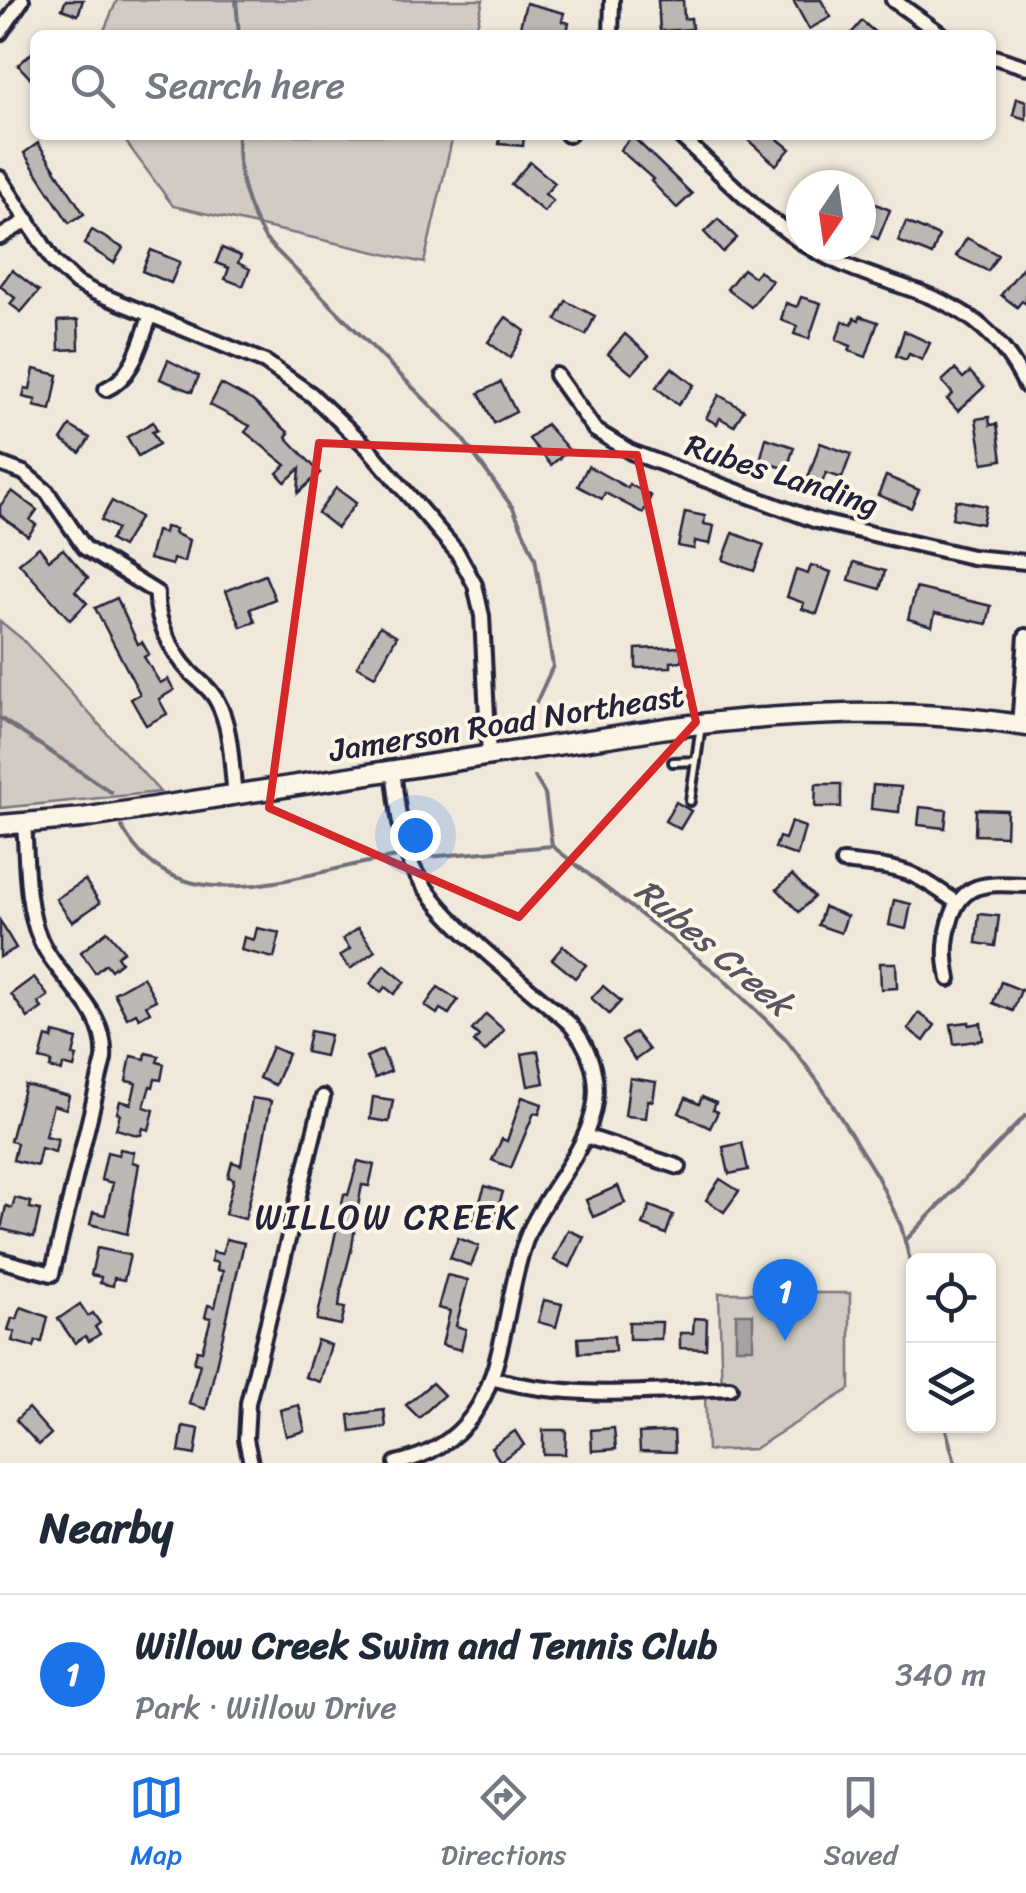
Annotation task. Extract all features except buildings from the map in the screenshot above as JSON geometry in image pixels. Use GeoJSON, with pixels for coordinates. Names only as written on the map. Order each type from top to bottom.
{"type":"FeatureCollection","features":[{"type":"Feature","properties":{"kind":"street"},"geometry":{"type":"LineString","coordinates":[[0,33],[22,0]]}},
{"type":"Feature","properties":{"kind":"street"},"geometry":{"type":"LineString","coordinates":[[611,30],[612,0]]}},
{"type":"Feature","properties":{"kind":"street"},"geometry":{"type":"LineString","coordinates":[[894,0],[935,30]]}},
{"type":"Feature","properties":{"kind":"street"},"geometry":{"type":"LineString","coordinates":[[996,58],[1026,67]]}},
{"type":"Feature","properties":{"kind":"street"},"geometry":{"type":"LineString","coordinates":[[685,140],[761,212],[786,230]]}},
{"type":"Feature","properties":{"kind":"street"},"geometry":{"type":"LineString","coordinates":[[0,178],[54,262],[77,283],[244,352],[296,382],[348,426],[457,552],[480,600],[489,756]]}},
{"type":"Feature","properties":{"kind":"street"},"geometry":{"type":"LineString","coordinates":[[0,237],[28,220]]}},
{"type":"Feature","properties":{"kind":"street"},"geometry":{"type":"LineString","coordinates":[[836,260],[952,305],[998,341],[1026,386]]}},
{"type":"Feature","properties":{"kind":"street"},"geometry":{"type":"LineString","coordinates":[[106,389],[120,383],[130,370],[151,315]]}},
{"type":"Feature","properties":{"kind":"street","name":"Rubes Landing"},"geometry":{"type":"LineString","coordinates":[[556,375],[595,430],[631,452],[817,521],[972,557],[1026,562]]}},
{"type":"Feature","properties":{"kind":"street"},"geometry":{"type":"LineString","coordinates":[[0,464],[40,486],[85,548],[157,593],[158,617],[178,654],[220,707],[234,795]]}},
{"type":"Feature","properties":{"kind":"street"},"geometry":{"type":"LineString","coordinates":[[1022,726],[1026,636]]}},
{"type":"Feature","properties":{"kind":"street","name":"Jamerson Road Northeast"},"geometry":{"type":"LineString","coordinates":[[0,826],[755,718],[840,715],[1022,726]]}},
{"type":"Feature","properties":{"kind":"street"},"geometry":{"type":"LineString","coordinates":[[393,771],[403,835],[424,887],[452,919],[583,1040],[596,1087],[585,1136],[541,1207],[522,1250],[490,1378],[475,1412],[453,1438],[426,1455],[396,1463]]}},
{"type":"Feature","properties":{"kind":"street"},"geometry":{"type":"LineString","coordinates":[[0,1260],[52,1274],[104,1059],[105,1041],[89,1007],[40,940],[32,907],[24,823]]}},
{"type":"Feature","properties":{"kind":"street"},"geometry":{"type":"LineString","coordinates":[[843,862],[906,870],[956,902]]}},
{"type":"Feature","properties":{"kind":"street"},"geometry":{"type":"LineString","coordinates":[[950,979],[944,948],[956,902],[964,892],[978,886],[1026,885]]}},
{"type":"Feature","properties":{"kind":"street"},"geometry":{"type":"LineString","coordinates":[[250,1463],[246,1439],[248,1403],[323,1097]]}},
{"type":"Feature","properties":{"kind":"street"},"geometry":{"type":"LineString","coordinates":[[585,1136],[679,1167]]}},
{"type":"Feature","properties":{"kind":"street"},"geometry":{"type":"LineString","coordinates":[[490,1378],[537,1390],[584,1394],[730,1388]]}},
{"type":"Feature","properties":{"kind":"lane"},"geometry":{"type":"LineString","coordinates":[[690,801],[701,724]]}},
{"type":"Feature","properties":{"kind":"lane"},"geometry":{"type":"LineString","coordinates":[[673,762],[696,761]]}},
{"type":"Feature","properties":{"kind":"highlighted area"},"geometry":{"type":"Polygon","coordinates":[[[319,443],[637,455],[696,722],[519,917],[269,808],[319,443]]]}},
{"type":"Feature","properties":{"kind":"shaded area"},"geometry":{"type":"Polygon","coordinates":[[[117,0],[483,0],[476,30],[104,30],[117,0]]]}},
{"type":"Feature","properties":{"kind":"shaded area"},"geometry":{"type":"Polygon","coordinates":[[[125,140],[452,140],[424,263],[173,206],[125,140]]]}},
{"type":"Feature","properties":{"kind":"shaded area"},"geometry":{"type":"Polygon","coordinates":[[[0,621],[22,639],[160,792],[0,808],[0,621]]]}},
{"type":"Feature","properties":{"kind":"shaded area"},"geometry":{"type":"Polygon","coordinates":[[[719,1293],[850,1293],[850,1389],[754,1449],[707,1451],[705,1395],[722,1394],[719,1293]]]}},
{"type":"Feature","properties":{"kind":"shaded area"},"geometry":{"type":"Polygon","coordinates":[[[736,1314],[753,1314],[753,1348],[736,1348],[736,1314]]]}},
{"type":"Feature","properties":{"kind":"waterway"},"geometry":{"type":"LineString","coordinates":[[236,0],[239,30]]}},
{"type":"Feature","properties":{"kind":"waterway"},"geometry":{"type":"LineString","coordinates":[[238,140],[244,189],[266,240],[459,434],[513,508],[535,558],[553,666],[530,716]]}},
{"type":"Feature","properties":{"kind":"waterway","name":"Rubes Creek"},"geometry":{"type":"LineString","coordinates":[[0,718],[111,792]]}},
{"type":"Feature","properties":{"kind":"waterway"},"geometry":{"type":"LineString","coordinates":[[535,777],[545,794],[552,846]]}},
{"type":"Feature","properties":{"kind":"waterway","name":"Rubes Creek"},"geometry":{"type":"LineString","coordinates":[[122,827],[147,859],[177,878],[211,886],[287,880],[398,857]]}},
{"type":"Feature","properties":{"kind":"waterway","name":"Rubes Creek"},"geometry":{"type":"LineString","coordinates":[[416,858],[552,846],[720,976],[786,1039],[819,1083],[877,1176],[901,1226],[908,1253]]}},
{"type":"Feature","properties":{"kind":"waterway"},"geometry":{"type":"LineString","coordinates":[[905,1241],[1026,1115]]}},
{"type":"Feature","properties":{"kind":"waterway","name":"Rubes Creek"},"geometry":{"type":"LineString","coordinates":[[947,1433],[955,1463]]}},
{"type":"Feature","properties":{"kind":"place","name":"Willow Creek Swim and Tennis Club"},"geometry":{"type":"Point","coordinates":[785,1341]}},
{"type":"Feature","properties":{"kind":"district","name":"WILLOW CREEK"},"geometry":{"type":"Point","coordinates":[387,1217]}}]}
